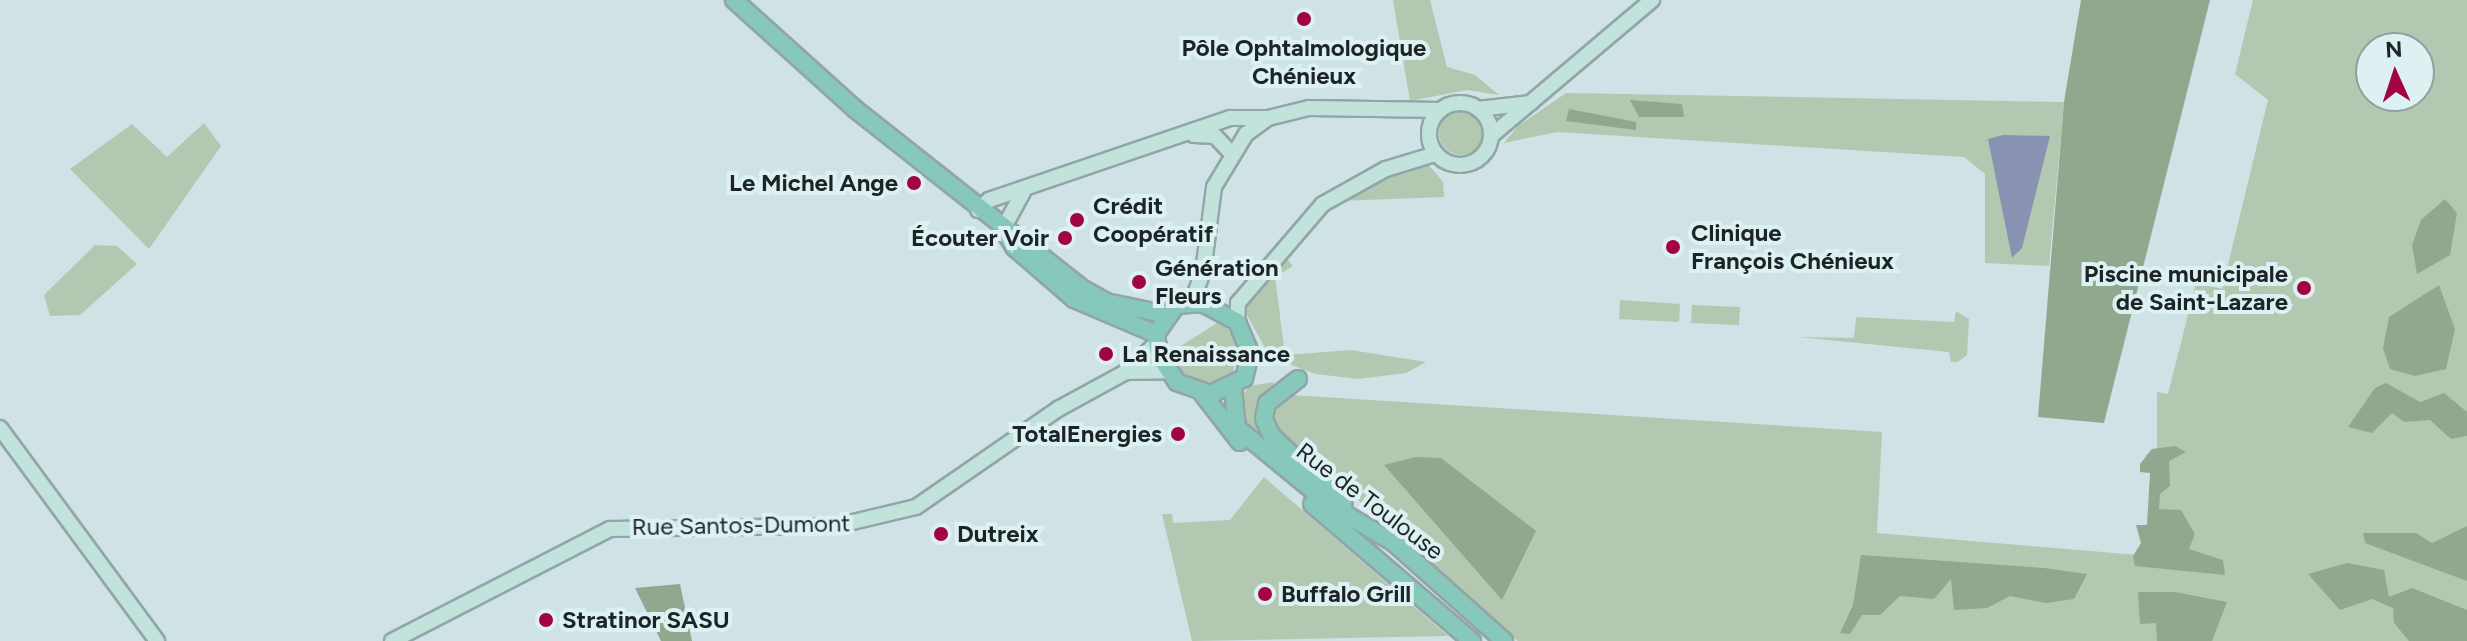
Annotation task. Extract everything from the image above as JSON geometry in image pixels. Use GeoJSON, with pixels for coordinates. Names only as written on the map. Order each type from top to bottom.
{"type":"FeatureCollection","features":[{"type":"Feature","properties":{"kind":"main road"},"geometry":{"type":"LineString","coordinates":[[734,0],[978,210],[1003,229],[1030,242],[1106,302],[1164,314],[1192,302],[1237,322],[1250,353],[1244,378],[1233,388],[1202,393],[1167,371],[1156,339],[1143,324],[1074,299],[1015,248],[1003,229]]}},
{"type":"Feature","properties":{"kind":"main road"},"geometry":{"type":"LineString","coordinates":[[1156,339],[1164,314]]}},
{"type":"Feature","properties":{"kind":"main road"},"geometry":{"type":"LineString","coordinates":[[1298,379],[1267,403],[1271,435],[1359,519]]}},
{"type":"Feature","properties":{"kind":"main road","name":"Rue de Toulouse"},"geometry":{"type":"LineString","coordinates":[[1233,388],[1237,428],[1333,507],[1359,519],[1504,641]]}},
{"type":"Feature","properties":{"kind":"main road","name":"Rue de Toulouse"},"geometry":{"type":"LineString","coordinates":[[1202,393],[1227,431],[1472,641]]}},
{"type":"Feature","properties":{"kind":"street"},"geometry":{"type":"LineString","coordinates":[[1440,110],[1428,132],[1435,154],[1448,163],[1473,163],[1491,136],[1652,0]]}},
{"type":"Feature","properties":{"kind":"street"},"geometry":{"type":"LineString","coordinates":[[978,210],[989,200],[1023,192],[1190,135],[1230,118],[1268,118],[1317,107],[1440,110],[1458,103],[1478,109],[1531,103]]}},
{"type":"Feature","properties":{"kind":"street"},"geometry":{"type":"LineString","coordinates":[[1478,109],[1491,136]]}},
{"type":"Feature","properties":{"kind":"street"},"geometry":{"type":"LineString","coordinates":[[1192,302],[1203,272],[1207,208],[1231,153],[1268,118]]}},
{"type":"Feature","properties":{"kind":"street"},"geometry":{"type":"LineString","coordinates":[[1190,135],[1215,136],[1231,153]]}},
{"type":"Feature","properties":{"kind":"street"},"geometry":{"type":"LineString","coordinates":[[1237,322],[1238,303],[1323,204],[1386,169],[1435,154]]}},
{"type":"Feature","properties":{"kind":"street"},"geometry":{"type":"LineString","coordinates":[[1003,229],[1023,192]]}},
{"type":"Feature","properties":{"kind":"street","name":"Rue Santos-Dumont"},"geometry":{"type":"LineString","coordinates":[[392,641],[610,529],[836,526],[916,507],[1058,409],[1124,373],[1156,339]]}},
{"type":"Feature","properties":{"kind":"street","name":"Rue Santos-Dumont"},"geometry":{"type":"LineString","coordinates":[[1124,373],[1167,371]]}},
{"type":"Feature","properties":{"kind":"street"},"geometry":{"type":"LineString","coordinates":[[0,428],[156,641]]}},
{"type":"Feature","properties":{"kind":"green space"},"geometry":{"type":"Polygon","coordinates":[[[1393,0],[1430,0],[1447,67],[1475,75],[1499,95],[1467,90],[1410,101],[1393,0]]]}},
{"type":"Feature","properties":{"kind":"green space"},"geometry":{"type":"Polygon","coordinates":[[[2081,0],[2210,0],[2104,423],[2038,417],[2064,102],[2081,0]]]}},
{"type":"Feature","properties":{"kind":"green space"},"geometry":{"type":"Polygon","coordinates":[[[2253,0],[2467,0],[2467,641],[1518,641],[1278,429],[1273,417],[1284,395],[1291,395],[1882,432],[1877,533],[2149,556],[2154,469],[2144,468],[2146,455],[2157,448],[2157,392],[2168,394],[2196,283],[2222,289],[2268,100],[2235,74],[2253,0]]]}},
{"type":"Feature","properties":{"kind":"green space"},"geometry":{"type":"Polygon","coordinates":[[[1566,93],[2064,102],[2049,266],[1985,263],[1985,174],[1964,157],[1557,132],[1504,143],[1518,126],[1566,93]]]}},
{"type":"Feature","properties":{"kind":"green space"},"geometry":{"type":"Polygon","coordinates":[[[1630,100],[1682,104],[1684,117],[1639,117],[1630,100]]]}},
{"type":"Feature","properties":{"kind":"green space"},"geometry":{"type":"Polygon","coordinates":[[[1569,109],[1636,122],[1636,130],[1566,121],[1569,109]]]}},
{"type":"Feature","properties":{"kind":"green space"},"geometry":{"type":"Polygon","coordinates":[[[1461,111],[1477,117],[1483,133],[1477,149],[1461,155],[1445,149],[1439,133],[1445,117],[1461,111]]]}},
{"type":"Feature","properties":{"kind":"green space"},"geometry":{"type":"Polygon","coordinates":[[[204,123],[221,146],[149,249],[70,169],[132,124],[167,157],[204,123]]]}},
{"type":"Feature","properties":{"kind":"green space"},"geometry":{"type":"Polygon","coordinates":[[[1428,164],[1443,182],[1444,197],[1339,201],[1405,168],[1428,164]]]}},
{"type":"Feature","properties":{"kind":"green space"},"geometry":{"type":"Polygon","coordinates":[[[2445,199],[2457,213],[2450,255],[2417,274],[2412,245],[2421,220],[2445,199]]]}},
{"type":"Feature","properties":{"kind":"green space"},"geometry":{"type":"Polygon","coordinates":[[[95,245],[117,246],[137,264],[80,315],[50,316],[44,295],[95,245]]]}},
{"type":"Feature","properties":{"kind":"green space"},"geometry":{"type":"Polygon","coordinates":[[[1286,257],[1293,266],[1275,277],[1285,355],[1351,350],[1426,362],[1406,373],[1358,379],[1316,374],[1270,357],[1246,313],[1249,297],[1286,257]]]}},
{"type":"Feature","properties":{"kind":"green space"},"geometry":{"type":"Polygon","coordinates":[[[2439,285],[2455,329],[2446,369],[2415,376],[2390,369],[2383,348],[2389,317],[2439,285]]]}},
{"type":"Feature","properties":{"kind":"green space"},"geometry":{"type":"Polygon","coordinates":[[[1620,300],[1680,304],[1679,322],[1619,319],[1620,300]]]}},
{"type":"Feature","properties":{"kind":"green space"},"geometry":{"type":"Polygon","coordinates":[[[1692,305],[1740,307],[1739,325],[1691,323],[1692,305]]]}},
{"type":"Feature","properties":{"kind":"green space"},"geometry":{"type":"Polygon","coordinates":[[[1956,311],[1969,319],[1967,355],[1958,362],[1951,362],[1949,352],[1798,337],[1854,338],[1856,317],[1954,322],[1956,311]]]}},
{"type":"Feature","properties":{"kind":"green space"},"geometry":{"type":"Polygon","coordinates":[[[1222,320],[1237,345],[1233,375],[1219,384],[1188,378],[1168,354],[1222,320]]]}},
{"type":"Feature","properties":{"kind":"green space"},"geometry":{"type":"Polygon","coordinates":[[[1274,382],[1259,418],[1338,503],[1239,420],[1241,396],[1249,386],[1274,382]]]}},
{"type":"Feature","properties":{"kind":"green space"},"geometry":{"type":"Polygon","coordinates":[[[2386,383],[2420,402],[2444,393],[2467,412],[2467,436],[2451,439],[2430,420],[2404,422],[2392,413],[2372,433],[2348,427],[2375,388],[2386,383]]]}},
{"type":"Feature","properties":{"kind":"green space"},"geometry":{"type":"Polygon","coordinates":[[[2175,446],[2186,452],[2169,461],[2170,486],[2160,494],[2159,509],[2181,510],[2195,534],[2189,549],[2223,560],[2225,575],[2135,566],[2133,556],[2141,543],[2136,525],[2147,525],[2150,473],[2140,472],[2140,464],[2152,449],[2175,446]]]}},
{"type":"Feature","properties":{"kind":"green space"},"geometry":{"type":"Polygon","coordinates":[[[1415,457],[1441,458],[1536,531],[1502,600],[1384,465],[1415,457]]]}},
{"type":"Feature","properties":{"kind":"green space"},"geometry":{"type":"Polygon","coordinates":[[[1264,477],[1448,636],[1192,641],[1162,514],[1172,514],[1173,523],[1230,520],[1264,477]]]}},
{"type":"Feature","properties":{"kind":"green space"},"geometry":{"type":"Polygon","coordinates":[[[2467,526],[2467,581],[2365,543],[2363,533],[2416,533],[2432,543],[2467,526]]]}},
{"type":"Feature","properties":{"kind":"green space"},"geometry":{"type":"Polygon","coordinates":[[[1861,555],[2087,574],[2074,599],[2046,603],[2010,596],[1987,608],[1954,610],[1951,579],[1934,599],[1900,596],[1880,615],[1862,615],[1850,634],[1840,633],[1853,605],[1861,555]]]}},
{"type":"Feature","properties":{"kind":"green space"},"geometry":{"type":"Polygon","coordinates":[[[2347,563],[2384,570],[2389,597],[2412,588],[2467,610],[2467,641],[2409,641],[2394,623],[2393,608],[2372,599],[2340,610],[2308,574],[2347,563]]]}},
{"type":"Feature","properties":{"kind":"green space"},"geometry":{"type":"Polygon","coordinates":[[[680,584],[692,641],[661,641],[635,588],[680,584]]]}},
{"type":"Feature","properties":{"kind":"green space"},"geometry":{"type":"Polygon","coordinates":[[[2138,592],[2175,592],[2227,602],[2212,641],[2157,641],[2156,623],[2140,624],[2138,592]]]}},
{"type":"Feature","properties":{"kind":"water"},"geometry":{"type":"Polygon","coordinates":[[[2003,135],[2050,136],[2022,248],[2012,258],[1988,139],[2003,135]]]}},
{"type":"Feature","properties":{"kind":"place","name":"Pôle Ophtalmologique Chénieux"},"geometry":{"type":"Point","coordinates":[1304,19]}},
{"type":"Feature","properties":{"kind":"place","name":"Le Michel Ange"},"geometry":{"type":"Point","coordinates":[914,183]}},
{"type":"Feature","properties":{"kind":"place","name":"Crédit Coopératif"},"geometry":{"type":"Point","coordinates":[1077,220]}},
{"type":"Feature","properties":{"kind":"place","name":"Écouter Voir"},"geometry":{"type":"Point","coordinates":[1065,238]}},
{"type":"Feature","properties":{"kind":"place","name":"Clinique François Chénieux"},"geometry":{"type":"Point","coordinates":[1673,247]}},
{"type":"Feature","properties":{"kind":"place","name":"Génération Fleurs"},"geometry":{"type":"Point","coordinates":[1139,282]}},
{"type":"Feature","properties":{"kind":"place","name":"Piscine municipale de Saint-Lazare"},"geometry":{"type":"Point","coordinates":[2304,288]}},
{"type":"Feature","properties":{"kind":"place","name":"La Renaissance"},"geometry":{"type":"Point","coordinates":[1106,354]}},
{"type":"Feature","properties":{"kind":"place","name":"TotalEnergies"},"geometry":{"type":"Point","coordinates":[1178,434]}},
{"type":"Feature","properties":{"kind":"place","name":"Dutreix"},"geometry":{"type":"Point","coordinates":[941,534]}},
{"type":"Feature","properties":{"kind":"place","name":"Buffalo Grill"},"geometry":{"type":"Point","coordinates":[1265,594]}},
{"type":"Feature","properties":{"kind":"place","name":"Stratinor SASU"},"geometry":{"type":"Point","coordinates":[546,620]}}]}
